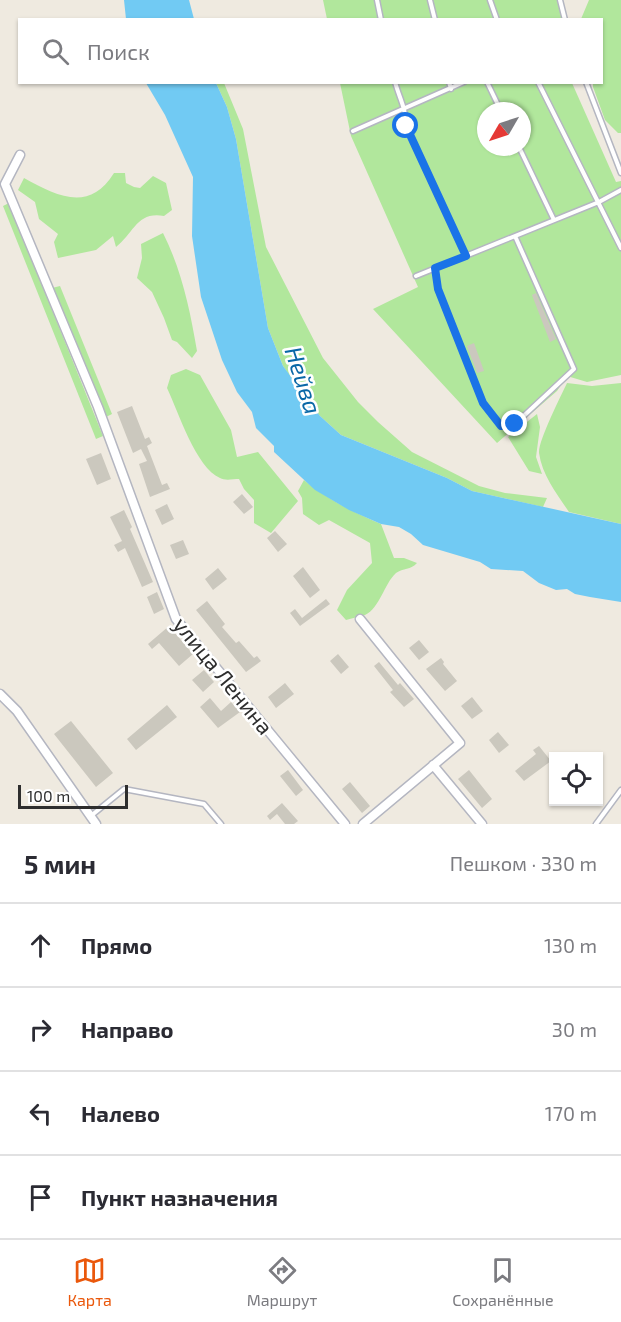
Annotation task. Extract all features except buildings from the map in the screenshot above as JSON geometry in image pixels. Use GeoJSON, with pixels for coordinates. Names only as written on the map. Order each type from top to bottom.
{"type":"FeatureCollection","features":[{"type":"Feature","properties":{"kind":"street","name":"улица Ленина"},"geometry":{"type":"LineString","coordinates":[[20,155],[5,184],[98,407],[176,620],[345,824]]}},
{"type":"Feature","properties":{"kind":"street"},"geometry":{"type":"LineString","coordinates":[[360,619],[460,743],[363,824]]}},
{"type":"Feature","properties":{"kind":"street"},"geometry":{"type":"LineString","coordinates":[[0,694],[17,711],[96,824]]}},
{"type":"Feature","properties":{"kind":"street"},"geometry":{"type":"LineString","coordinates":[[433,765],[482,824]]}},
{"type":"Feature","properties":{"kind":"lane"},"geometry":{"type":"LineString","coordinates":[[376,0],[380,18]]}},
{"type":"Feature","properties":{"kind":"lane"},"geometry":{"type":"LineString","coordinates":[[430,0],[434,18]]}},
{"type":"Feature","properties":{"kind":"lane"},"geometry":{"type":"LineString","coordinates":[[490,0],[496,18]]}},
{"type":"Feature","properties":{"kind":"lane"},"geometry":{"type":"LineString","coordinates":[[560,0],[564,18]]}},
{"type":"Feature","properties":{"kind":"lane"},"geometry":{"type":"LineString","coordinates":[[396,84],[400,100],[406,108],[406,126],[466,256]]}},
{"type":"Feature","properties":{"kind":"lane"},"geometry":{"type":"LineString","coordinates":[[450,84],[451,89]]}},
{"type":"Feature","properties":{"kind":"lane"},"geometry":{"type":"LineString","coordinates":[[353,131],[460,84]]}},
{"type":"Feature","properties":{"kind":"lane"},"geometry":{"type":"LineString","coordinates":[[489,84],[497,102]]}},
{"type":"Feature","properties":{"kind":"lane"},"geometry":{"type":"LineString","coordinates":[[539,84],[621,248]]}},
{"type":"Feature","properties":{"kind":"lane"},"geometry":{"type":"LineString","coordinates":[[587,84],[621,173]]}},
{"type":"Feature","properties":{"kind":"lane"},"geometry":{"type":"LineString","coordinates":[[523,156],[554,220]]}},
{"type":"Feature","properties":{"kind":"lane"},"geometry":{"type":"LineString","coordinates":[[416,276],[599,202],[621,190]]}},
{"type":"Feature","properties":{"kind":"lane"},"geometry":{"type":"LineString","coordinates":[[435,268],[438,289],[483,403],[501,426],[515,424],[574,369],[515,236]]}},
{"type":"Feature","properties":{"kind":"lane"},"geometry":{"type":"LineString","coordinates":[[90,816],[124,789],[204,804],[221,824]]}},
{"type":"Feature","properties":{"kind":"lane"},"geometry":{"type":"LineString","coordinates":[[596,824],[621,790]]}},
{"type":"Feature","properties":{"kind":"green space"},"geometry":{"type":"Polygon","coordinates":[[[323,0],[557,0],[562,18],[327,18],[323,0]]]}},
{"type":"Feature","properties":{"kind":"green space"},"geometry":{"type":"Polygon","coordinates":[[[589,0],[621,0],[621,133],[618,133],[605,120],[593,87],[593,84],[603,84],[603,18],[581,18],[589,0]]]}},
{"type":"Feature","properties":{"kind":"green space"},"geometry":{"type":"Polygon","coordinates":[[[216,84],[224,84],[243,129],[266,247],[323,358],[358,402],[412,452],[479,486],[505,493],[547,498],[543,507],[472,491],[447,478],[341,435],[304,397],[283,366],[268,328],[236,139],[227,107],[216,84]]]}},
{"type":"Feature","properties":{"kind":"green space"},"geometry":{"type":"Polygon","coordinates":[[[340,84],[572,84],[616,182],[621,181],[621,375],[587,382],[567,376],[557,391],[497,443],[373,309],[418,287],[351,136],[340,84]]]}},
{"type":"Feature","properties":{"kind":"green space"},"geometry":{"type":"Polygon","coordinates":[[[114,173],[125,173],[126,183],[134,187],[140,188],[153,176],[166,183],[172,210],[164,216],[155,215],[142,220],[116,247],[113,236],[96,250],[58,258],[54,242],[58,234],[39,219],[35,202],[18,190],[24,178],[60,195],[83,197],[94,193],[114,173]]]}},
{"type":"Feature","properties":{"kind":"green space"},"geometry":{"type":"Polygon","coordinates":[[[9,203],[103,436],[96,439],[3,206],[9,203]]]}},
{"type":"Feature","properties":{"kind":"green space"},"geometry":{"type":"Polygon","coordinates":[[[163,233],[180,276],[188,306],[197,351],[192,358],[177,342],[172,340],[152,292],[137,278],[142,258],[141,244],[163,233]]]}},
{"type":"Feature","properties":{"kind":"green space"},"geometry":{"type":"Polygon","coordinates":[[[60,286],[112,414],[106,417],[52,288],[60,286]]]}},
{"type":"Feature","properties":{"kind":"green space"},"geometry":{"type":"Polygon","coordinates":[[[186,369],[200,375],[231,430],[237,457],[258,452],[298,501],[271,533],[254,523],[254,500],[239,479],[222,479],[211,472],[203,463],[189,438],[167,388],[171,375],[186,369]]]}},
{"type":"Feature","properties":{"kind":"green space"},"geometry":{"type":"Polygon","coordinates":[[[567,383],[592,386],[621,383],[621,524],[569,512],[543,469],[539,453],[540,447],[567,383]]]}},
{"type":"Feature","properties":{"kind":"green space"},"geometry":{"type":"Polygon","coordinates":[[[537,414],[540,427],[536,457],[542,474],[529,471],[508,437],[537,414]]]}},
{"type":"Feature","properties":{"kind":"green space"},"geometry":{"type":"Polygon","coordinates":[[[304,480],[341,505],[381,524],[394,558],[404,558],[417,563],[396,573],[378,602],[365,615],[346,620],[337,610],[347,590],[372,563],[370,543],[329,520],[319,525],[303,514],[302,498],[298,491],[304,480]]]}},
{"type":"Feature","properties":{"kind":"water"},"geometry":{"type":"Polygon","coordinates":[[[124,0],[189,0],[194,18],[126,18],[124,0]]]}},
{"type":"Feature","properties":{"kind":"water"},"geometry":{"type":"Polygon","coordinates":[[[147,84],[216,84],[227,107],[236,139],[268,328],[283,366],[320,416],[341,435],[447,478],[472,491],[621,524],[621,602],[575,594],[567,589],[556,590],[539,583],[523,571],[491,569],[480,562],[423,545],[399,527],[381,524],[349,510],[315,490],[274,452],[274,446],[256,428],[252,412],[237,392],[222,360],[201,297],[192,236],[193,177],[165,115],[147,84]]]}},
{"type":"Feature","properties":{"kind":"route"},"geometry":{"type":"LineString","coordinates":[[406,126],[466,256],[435,268],[438,289],[483,403],[501,426],[515,424]]}},
{"type":"Feature","properties":{"kind":"water label","name":"Нейва"},"geometry":{"type":"Point","coordinates":[304,380]}}]}
